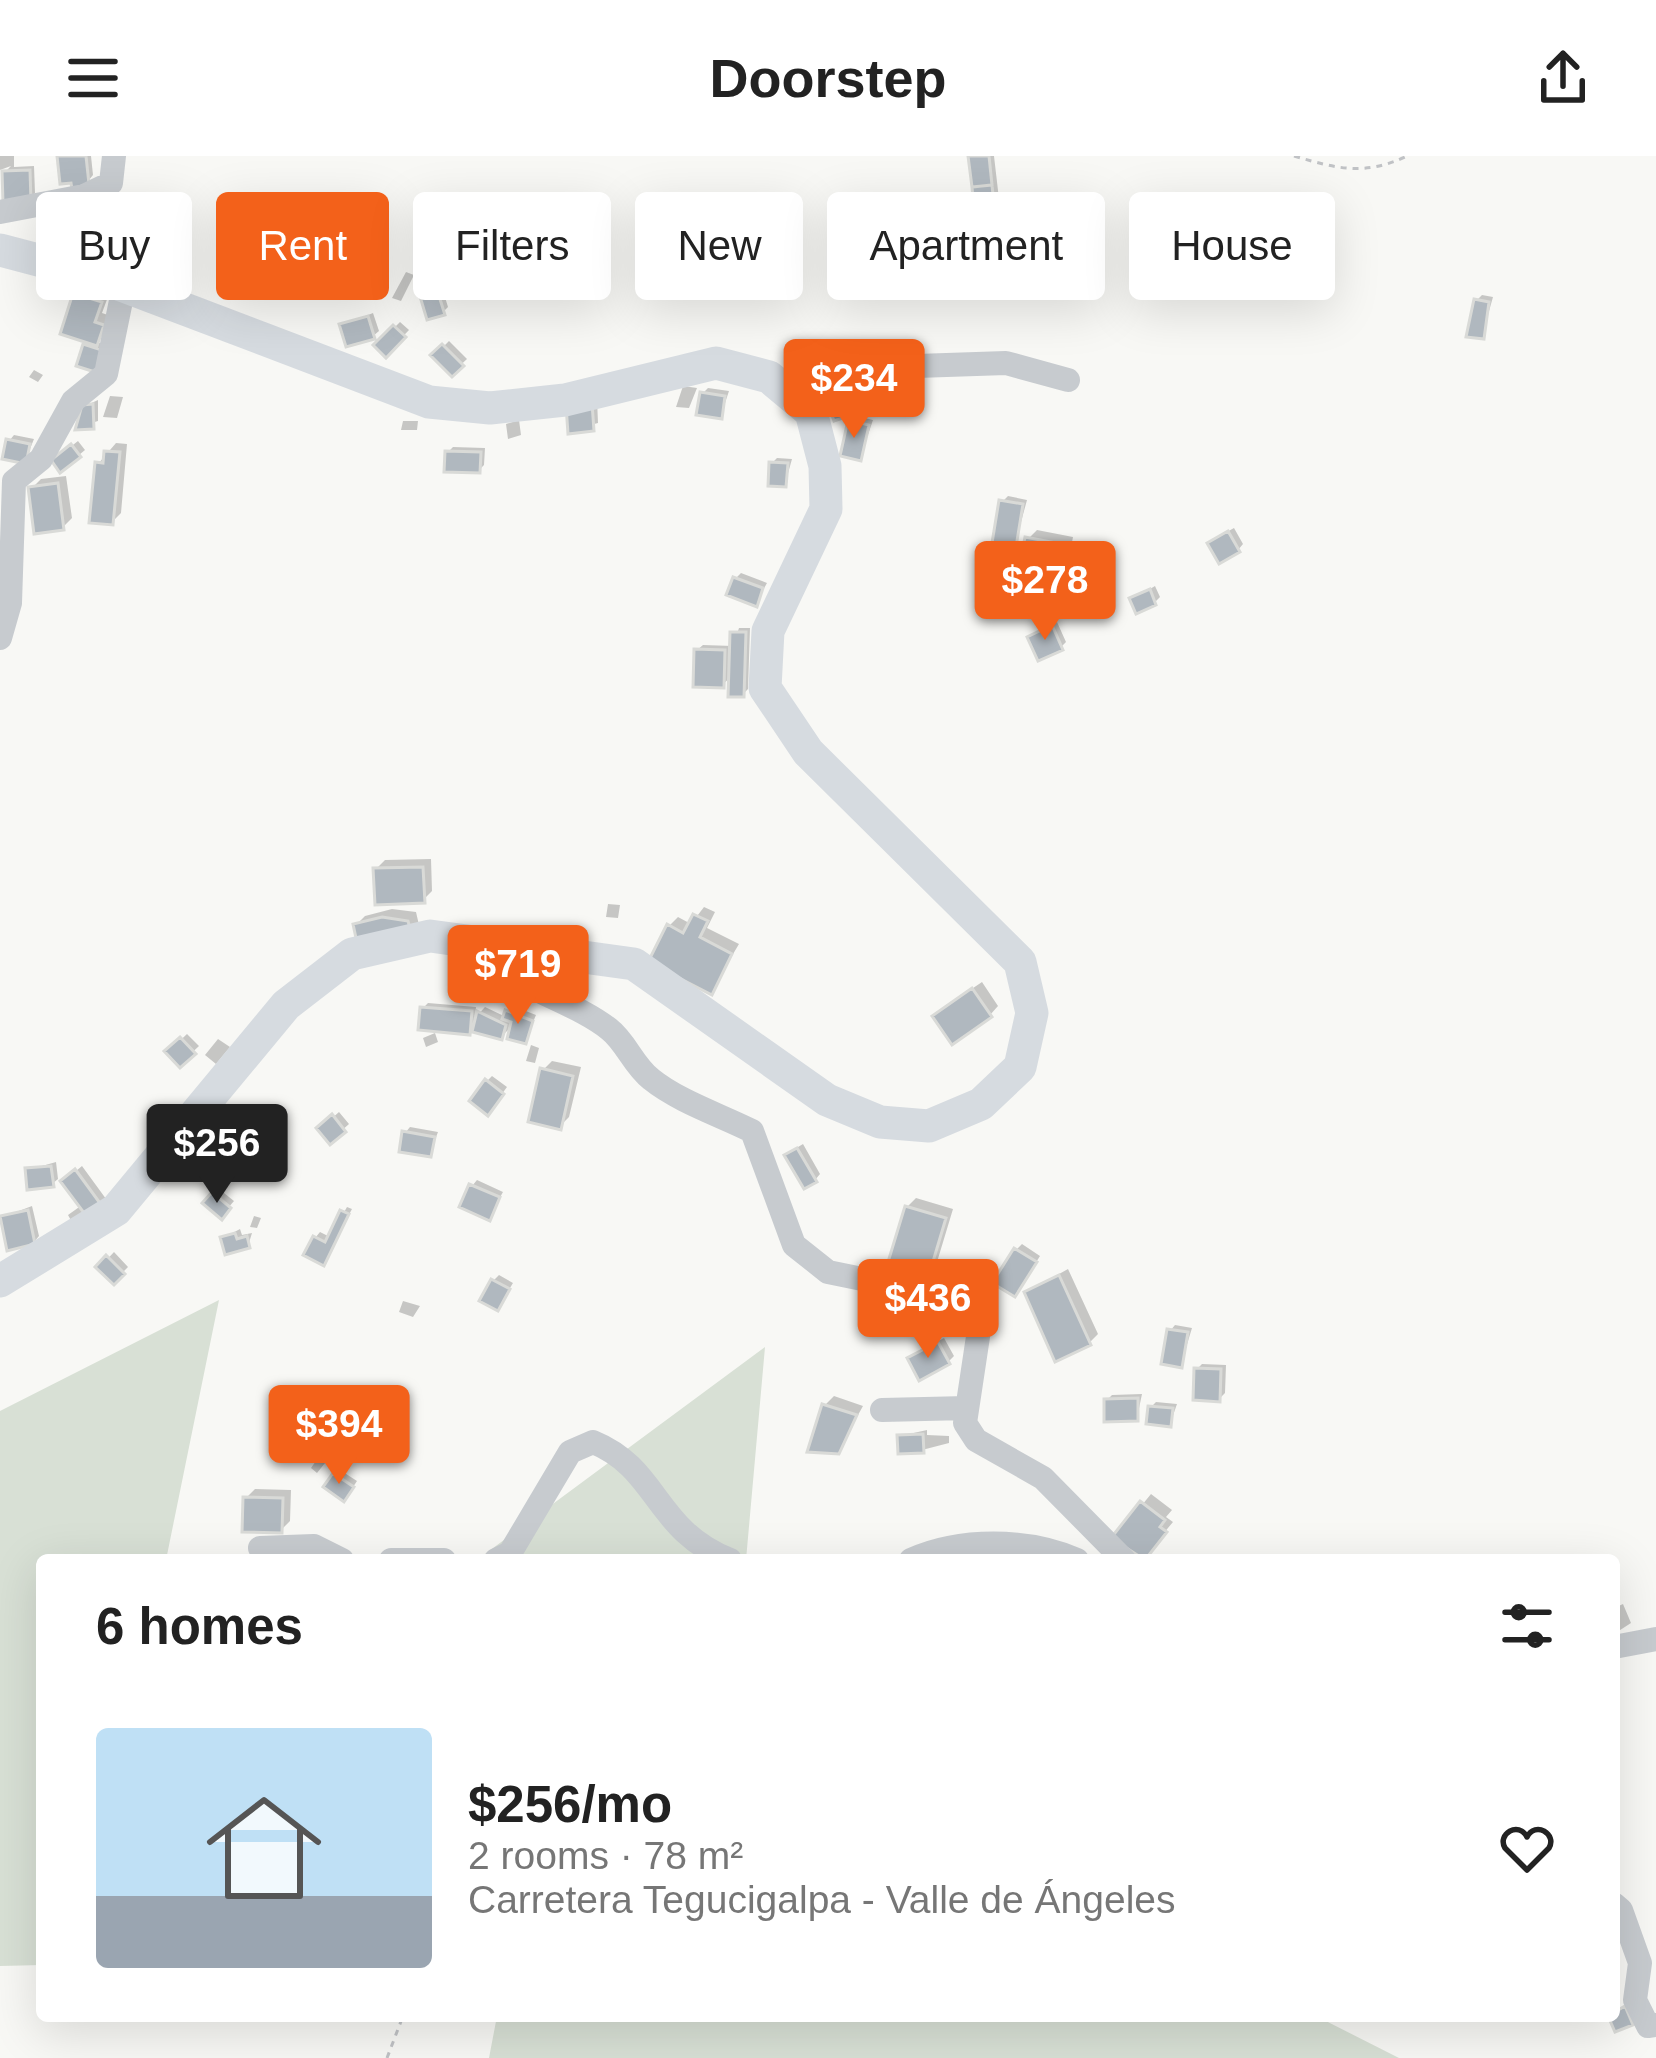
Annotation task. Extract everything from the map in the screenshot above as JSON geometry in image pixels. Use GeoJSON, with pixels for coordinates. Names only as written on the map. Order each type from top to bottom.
{"type":"FeatureCollection","features":[{"type":"Feature","properties":{"kind":"main road"},"geometry":{"type":"LineString","coordinates":[[0,250],[36,260]]}},
{"type":"Feature","properties":{"kind":"main road"},"geometry":{"type":"LineString","coordinates":[[0,1280],[116,1210],[286,1005],[352,954],[430,936],[634,964],[827,1100],[880,1122],[929,1126],[981,1104],[1020,1067],[1032,1013],[1020,962],[808,752],[765,688],[768,631],[826,509],[825,466],[811,412],[790,394],[769,377],[716,363],[565,400],[490,408],[429,403],[160,300]]}},
{"type":"Feature","properties":{"kind":"street"},"geometry":{"type":"LineString","coordinates":[[0,212],[84,196],[111,183],[114,156]]}},
{"type":"Feature","properties":{"kind":"street"},"geometry":{"type":"LineString","coordinates":[[0,638],[10,603],[14,481],[41,459],[73,401],[106,374],[121,300]]}},
{"type":"Feature","properties":{"kind":"street"},"geometry":{"type":"LineString","coordinates":[[790,394],[809,372],[861,361],[887,367],[1006,363],[1068,380]]}},
{"type":"Feature","properties":{"kind":"street"},"geometry":{"type":"LineString","coordinates":[[479,941],[504,973],[555,995],[613,1031],[632,1062],[655,1083],[752,1130],[794,1245],[828,1272],[955,1298],[979,1330],[964,1423],[976,1440],[1043,1478],[1118,1554]]}},
{"type":"Feature","properties":{"kind":"street"},"geometry":{"type":"LineString","coordinates":[[882,1411],[967,1408]]}},
{"type":"Feature","properties":{"kind":"street"},"geometry":{"type":"LineString","coordinates":[[508,1554],[570,1452],[592,1442],[619,1453],[688,1540],[717,1554]]}},
{"type":"Feature","properties":{"kind":"street"},"geometry":{"type":"LineString","coordinates":[[924,1554],[995,1545],[1056,1554]]}},
{"type":"Feature","properties":{"kind":"street"},"geometry":{"type":"LineString","coordinates":[[260,1548],[314,1546],[330,1554]]}},
{"type":"Feature","properties":{"kind":"street"},"geometry":{"type":"LineString","coordinates":[[1620,1646],[1656,1639]]}},
{"type":"Feature","properties":{"kind":"street"},"geometry":{"type":"LineString","coordinates":[[1620,1908],[1640,1963],[1635,2000],[1648,2026],[1656,2025]]}},
{"type":"Feature","properties":{"kind":"path"},"geometry":{"type":"LineString","coordinates":[[1294,156],[1353,172],[1378,170],[1407,156]]}},
{"type":"Feature","properties":{"kind":"path"},"geometry":{"type":"LineString","coordinates":[[387,2058],[401,2022]]}},
{"type":"Feature","properties":{"kind":"shaded area"},"geometry":{"type":"Polygon","coordinates":[[[219,1300],[167,1554],[36,1554],[36,1965],[0,1966],[0,1411],[219,1300]]]}},
{"type":"Feature","properties":{"kind":"shaded area"},"geometry":{"type":"Polygon","coordinates":[[[765,1347],[747,1554],[485,1554],[765,1347]]]}},
{"type":"Feature","properties":{"kind":"shaded area"},"geometry":{"type":"Polygon","coordinates":[[[496,2022],[1328,2022],[1399,2058],[489,2058],[496,2022]]]}},
{"type":"Feature","properties":{"kind":"building"},"geometry":{"type":"Polygon","coordinates":[[[57,156],[86,156],[89,184],[72,189],[71,183],[60,184],[57,156]]]}},
{"type":"Feature","properties":{"kind":"building"},"geometry":{"type":"Polygon","coordinates":[[[968,156],[989,156],[992,185],[972,187],[968,156]]]}},
{"type":"Feature","properties":{"kind":"building"},"geometry":{"type":"Polygon","coordinates":[[[30,170],[31,202],[3,203],[2,171],[30,170]]]}},
{"type":"Feature","properties":{"kind":"building"},"geometry":{"type":"Polygon","coordinates":[[[992,185],[993,192],[972,192],[972,187],[992,185]]]}},
{"type":"Feature","properties":{"kind":"building"},"geometry":{"type":"Polygon","coordinates":[[[1474,299],[1489,302],[1484,339],[1466,337],[1474,299]]]}},
{"type":"Feature","properties":{"kind":"building"},"geometry":{"type":"Polygon","coordinates":[[[71,300],[102,302],[95,322],[104,325],[97,346],[60,334],[71,300]]]}},
{"type":"Feature","properties":{"kind":"building"},"geometry":{"type":"Polygon","coordinates":[[[421,300],[440,300],[445,315],[427,320],[421,300]]]}},
{"type":"Feature","properties":{"kind":"building"},"geometry":{"type":"Polygon","coordinates":[[[368,316],[375,339],[346,347],[339,324],[368,316]]]}},
{"type":"Feature","properties":{"kind":"building"},"geometry":{"type":"Polygon","coordinates":[[[393,325],[406,337],[386,358],[373,345],[393,325]]]}},
{"type":"Feature","properties":{"kind":"building"},"geometry":{"type":"Polygon","coordinates":[[[83,344],[105,351],[98,373],[76,366],[83,344]]]}},
{"type":"Feature","properties":{"kind":"building"},"geometry":{"type":"Polygon","coordinates":[[[442,344],[464,366],[452,377],[430,355],[442,344]]]}},
{"type":"Feature","properties":{"kind":"building"},"geometry":{"type":"Polygon","coordinates":[[[842,379],[854,414],[834,421],[822,386],[842,379]]]}},
{"type":"Feature","properties":{"kind":"building"},"geometry":{"type":"Polygon","coordinates":[[[700,392],[725,396],[722,419],[696,415],[700,392]]]}},
{"type":"Feature","properties":{"kind":"building"},"geometry":{"type":"Polygon","coordinates":[[[592,403],[594,431],[568,434],[566,405],[592,403]]]}},
{"type":"Feature","properties":{"kind":"building"},"geometry":{"type":"Polygon","coordinates":[[[93,404],[94,429],[75,430],[82,405],[93,404]]]}},
{"type":"Feature","properties":{"kind":"building"},"geometry":{"type":"Polygon","coordinates":[[[848,420],[869,425],[861,461],[840,456],[848,420]]]}},
{"type":"Feature","properties":{"kind":"building"},"geometry":{"type":"Polygon","coordinates":[[[6,439],[30,444],[26,464],[2,459],[6,439]]]}},
{"type":"Feature","properties":{"kind":"building"},"geometry":{"type":"Polygon","coordinates":[[[71,444],[81,457],[60,473],[51,460],[71,444]]]}},
{"type":"Feature","properties":{"kind":"building"},"geometry":{"type":"Polygon","coordinates":[[[104,451],[120,452],[113,525],[89,523],[95,462],[103,463],[104,451]]]}},
{"type":"Feature","properties":{"kind":"building"},"geometry":{"type":"Polygon","coordinates":[[[445,451],[481,452],[480,473],[444,472],[445,451]]]}},
{"type":"Feature","properties":{"kind":"building"},"geometry":{"type":"Polygon","coordinates":[[[769,462],[788,463],[786,487],[768,486],[769,462]]]}},
{"type":"Feature","properties":{"kind":"building"},"geometry":{"type":"Polygon","coordinates":[[[58,483],[64,530],[34,534],[28,487],[58,483]]]}},
{"type":"Feature","properties":{"kind":"building"},"geometry":{"type":"Polygon","coordinates":[[[999,500],[1023,504],[1016,547],[992,543],[999,500]]]}},
{"type":"Feature","properties":{"kind":"building"},"geometry":{"type":"Polygon","coordinates":[[[1228,531],[1240,552],[1219,564],[1207,543],[1228,531]]]}},
{"type":"Feature","properties":{"kind":"building"},"geometry":{"type":"Polygon","coordinates":[[[1025,537],[1066,545],[1057,592],[1016,583],[1025,537]]]}},
{"type":"Feature","properties":{"kind":"building"},"geometry":{"type":"Polygon","coordinates":[[[733,577],[763,588],[757,607],[726,595],[733,577]]]}},
{"type":"Feature","properties":{"kind":"building"},"geometry":{"type":"Polygon","coordinates":[[[1150,589],[1156,605],[1136,614],[1129,598],[1150,589]]]}},
{"type":"Feature","properties":{"kind":"building"},"geometry":{"type":"Polygon","coordinates":[[[1052,625],[1063,650],[1038,661],[1027,637],[1052,625]]]}},
{"type":"Feature","properties":{"kind":"building"},"geometry":{"type":"Polygon","coordinates":[[[730,632],[746,632],[744,697],[728,697],[730,632]]]}},
{"type":"Feature","properties":{"kind":"building"},"geometry":{"type":"Polygon","coordinates":[[[694,649],[725,650],[724,688],[693,687],[694,649]]]}},
{"type":"Feature","properties":{"kind":"building"},"geometry":{"type":"Polygon","coordinates":[[[423,867],[425,903],[375,905],[373,868],[423,867]]]}},
{"type":"Feature","properties":{"kind":"building"},"geometry":{"type":"Polygon","coordinates":[[[693,914],[708,921],[700,937],[732,954],[712,995],[648,962],[667,924],[683,933],[693,914]]]}},
{"type":"Feature","properties":{"kind":"building"},"geometry":{"type":"Polygon","coordinates":[[[382,917],[408,921],[411,932],[359,952],[353,924],[382,917]]]}},
{"type":"Feature","properties":{"kind":"building"},"geometry":{"type":"Polygon","coordinates":[[[972,988],[992,1017],[952,1045],[932,1016],[972,988]]]}},
{"type":"Feature","properties":{"kind":"building"},"geometry":{"type":"Polygon","coordinates":[[[420,1007],[472,1011],[470,1035],[418,1030],[420,1007]]]}},
{"type":"Feature","properties":{"kind":"building"},"geometry":{"type":"Polygon","coordinates":[[[505,1010],[533,1021],[526,1044],[507,1039],[511,1022],[502,1019],[505,1010]]]}},
{"type":"Feature","properties":{"kind":"building"},"geometry":{"type":"Polygon","coordinates":[[[477,1011],[506,1025],[502,1040],[472,1032],[477,1011]]]}},
{"type":"Feature","properties":{"kind":"building"},"geometry":{"type":"Polygon","coordinates":[[[180,1037],[196,1054],[180,1068],[164,1051],[180,1037]]]}},
{"type":"Feature","properties":{"kind":"building"},"geometry":{"type":"Polygon","coordinates":[[[540,1068],[573,1076],[561,1130],[528,1122],[540,1068]]]}},
{"type":"Feature","properties":{"kind":"building"},"geometry":{"type":"Polygon","coordinates":[[[485,1079],[504,1094],[488,1116],[469,1101],[485,1079]]]}},
{"type":"Feature","properties":{"kind":"building"},"geometry":{"type":"Polygon","coordinates":[[[332,1114],[346,1132],[330,1145],[316,1128],[332,1114]]]}},
{"type":"Feature","properties":{"kind":"building"},"geometry":{"type":"Polygon","coordinates":[[[402,1131],[435,1137],[431,1157],[399,1152],[402,1131]]]}},
{"type":"Feature","properties":{"kind":"building"},"geometry":{"type":"Polygon","coordinates":[[[797,1148],[817,1182],[804,1189],[784,1155],[797,1148]]]}},
{"type":"Feature","properties":{"kind":"building"},"geometry":{"type":"Polygon","coordinates":[[[51,1166],[54,1187],[27,1190],[25,1168],[51,1166]]]}},
{"type":"Feature","properties":{"kind":"building"},"geometry":{"type":"Polygon","coordinates":[[[75,1169],[105,1210],[90,1221],[60,1181],[75,1169]]]}},
{"type":"Feature","properties":{"kind":"building"},"geometry":{"type":"Polygon","coordinates":[[[469,1184],[500,1197],[490,1221],[459,1207],[469,1184]]]}},
{"type":"Feature","properties":{"kind":"building"},"geometry":{"type":"Polygon","coordinates":[[[212,1192],[231,1208],[222,1220],[202,1203],[212,1192]]]}},
{"type":"Feature","properties":{"kind":"building"},"geometry":{"type":"Polygon","coordinates":[[[905,1206],[946,1218],[926,1285],[885,1272],[905,1206]]]}},
{"type":"Feature","properties":{"kind":"building"},"geometry":{"type":"Polygon","coordinates":[[[28,1210],[35,1244],[7,1251],[0,1216],[28,1210]]]}},
{"type":"Feature","properties":{"kind":"building"},"geometry":{"type":"Polygon","coordinates":[[[340,1210],[349,1214],[324,1266],[303,1255],[313,1236],[325,1242],[340,1210]]]}},
{"type":"Feature","properties":{"kind":"building"},"geometry":{"type":"Polygon","coordinates":[[[235,1233],[237,1239],[247,1236],[250,1248],[225,1255],[220,1237],[235,1233]]]}},
{"type":"Feature","properties":{"kind":"building"},"geometry":{"type":"Polygon","coordinates":[[[1014,1248],[1037,1262],[1015,1297],[992,1283],[1014,1248]]]}},
{"type":"Feature","properties":{"kind":"building"},"geometry":{"type":"Polygon","coordinates":[[[106,1255],[125,1274],[114,1285],[95,1267],[106,1255]]]}},
{"type":"Feature","properties":{"kind":"building"},"geometry":{"type":"Polygon","coordinates":[[[1059,1275],[1091,1345],[1055,1362],[1024,1292],[1059,1275]]]}},
{"type":"Feature","properties":{"kind":"building"},"geometry":{"type":"Polygon","coordinates":[[[491,1279],[510,1289],[498,1311],[479,1301],[491,1279]]]}},
{"type":"Feature","properties":{"kind":"building"},"geometry":{"type":"Polygon","coordinates":[[[1167,1329],[1188,1332],[1182,1368],[1161,1364],[1167,1329]]]}},
{"type":"Feature","properties":{"kind":"building"},"geometry":{"type":"Polygon","coordinates":[[[938,1342],[950,1364],[919,1381],[907,1358],[938,1342]]]}},
{"type":"Feature","properties":{"kind":"building"},"geometry":{"type":"Polygon","coordinates":[[[1194,1368],[1221,1369],[1220,1402],[1193,1400],[1194,1368]]]}},
{"type":"Feature","properties":{"kind":"building"},"geometry":{"type":"Polygon","coordinates":[[[1138,1398],[1138,1421],[1104,1422],[1104,1399],[1138,1398]]]}},
{"type":"Feature","properties":{"kind":"building"},"geometry":{"type":"Polygon","coordinates":[[[822,1404],[857,1415],[839,1454],[807,1452],[822,1404]]]}},
{"type":"Feature","properties":{"kind":"building"},"geometry":{"type":"Polygon","coordinates":[[[1148,1406],[1173,1408],[1171,1427],[1146,1424],[1148,1406]]]}},
{"type":"Feature","properties":{"kind":"building"},"geometry":{"type":"Polygon","coordinates":[[[923,1434],[924,1453],[898,1454],[897,1435],[923,1434]]]}},
{"type":"Feature","properties":{"kind":"building"},"geometry":{"type":"Polygon","coordinates":[[[333,1473],[354,1487],[344,1502],[323,1487],[333,1473]]]}},
{"type":"Feature","properties":{"kind":"building"},"geometry":{"type":"Polygon","coordinates":[[[243,1497],[283,1498],[282,1533],[242,1532],[243,1497]]]}},
{"type":"Feature","properties":{"kind":"building"},"geometry":{"type":"Polygon","coordinates":[[[1140,1501],[1165,1520],[1160,1527],[1167,1532],[1150,1554],[1136,1554],[1111,1538],[1140,1501]]]}},
{"type":"Feature","properties":{"kind":"building"},"geometry":{"type":"Polygon","coordinates":[[[1625,2006],[1633,2025],[1615,2032],[1611,2022],[1620,2022],[1620,2009],[1625,2006]]]}}]}
